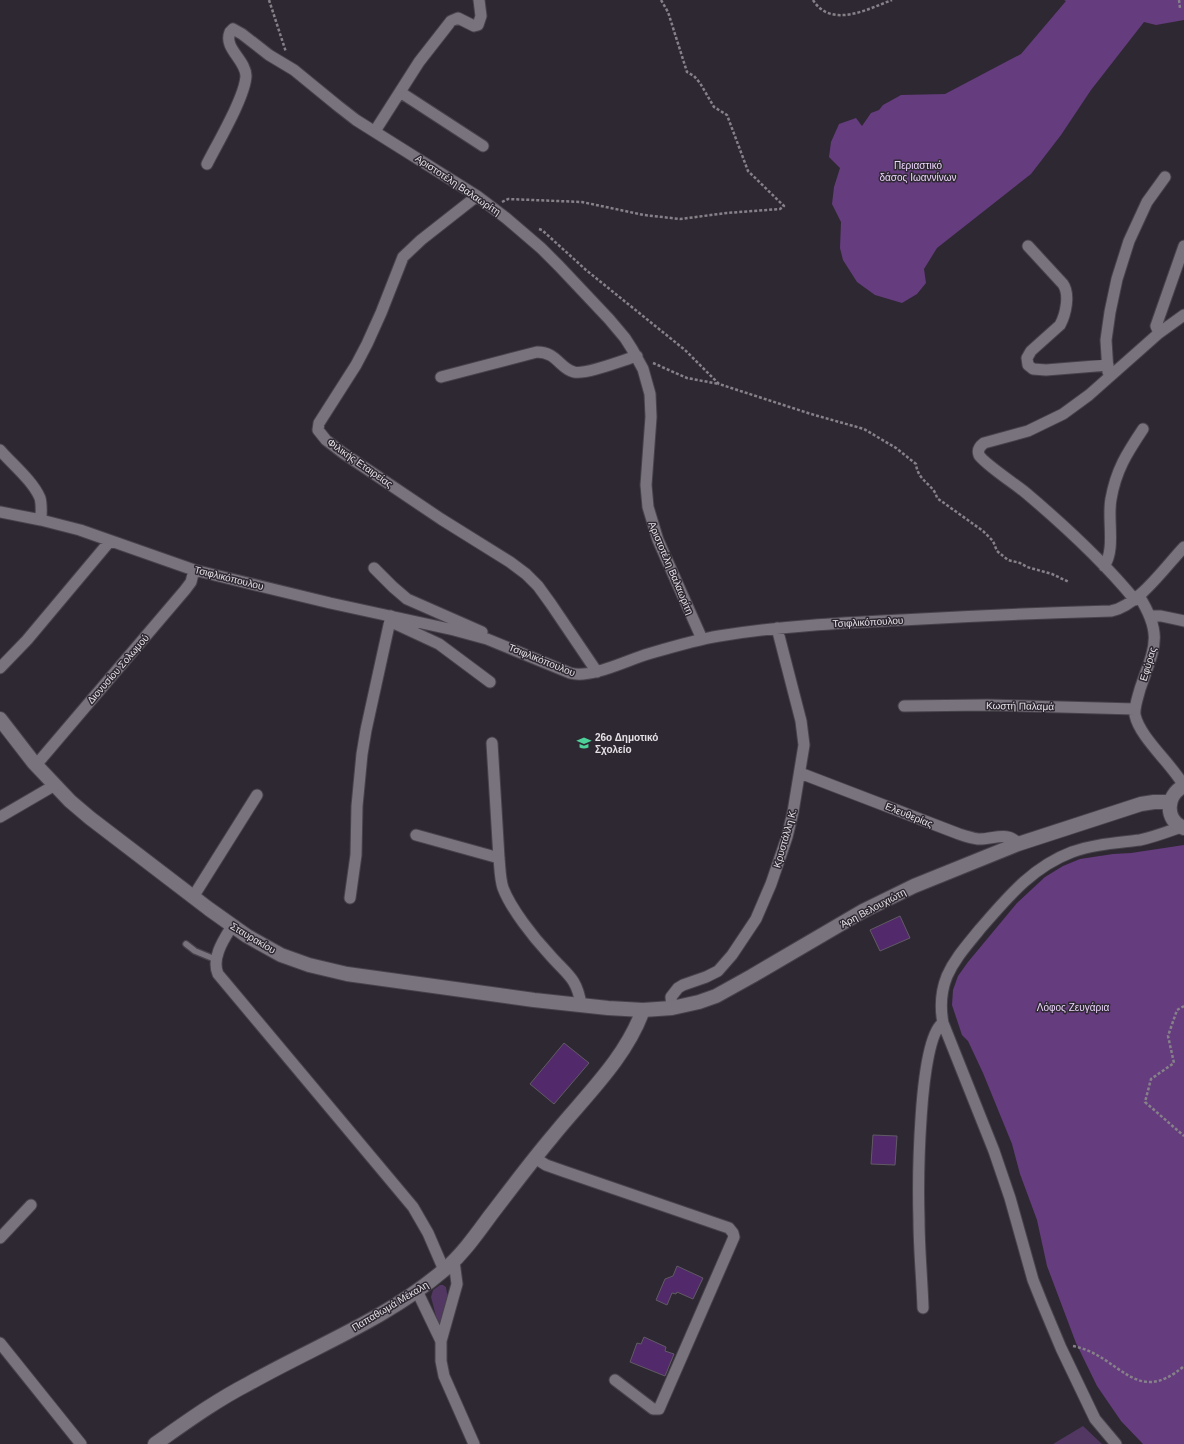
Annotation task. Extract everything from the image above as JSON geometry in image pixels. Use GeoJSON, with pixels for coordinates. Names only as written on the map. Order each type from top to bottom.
{"type":"FeatureCollection","features":[{"type":"Feature","properties":{"kind":"street"},"geometry":{"type":"LineString","coordinates":[[375,131],[419,62],[451,21],[458,18],[474,26],[478,25],[481,16],[479,0]]}},
{"type":"Feature","properties":{"kind":"street","name":"Αριστοτέλη Βαλαωρίτη"},"geometry":{"type":"LineString","coordinates":[[207,164],[236,107],[245,81],[244,66],[229,42],[228,36],[231,30],[237,31],[263,51],[288,65],[348,114],[493,207],[559,266],[625,338],[637,356],[648,385],[651,404],[646,485],[648,507],[658,540],[702,639]]}},
{"type":"Feature","properties":{"kind":"street"},"geometry":{"type":"LineString","coordinates":[[400,92],[483,146]]}},
{"type":"Feature","properties":{"kind":"street"},"geometry":{"type":"LineString","coordinates":[[1109,377],[1106,340],[1117,279],[1129,241],[1147,202],[1164,177]]}},
{"type":"Feature","properties":{"kind":"street","name":"Φιλικής Εταιρείας"},"geometry":{"type":"LineString","coordinates":[[477,196],[421,240],[403,257],[367,344],[356,365],[319,423],[318,430],[326,440],[342,453],[510,562],[526,574],[538,586],[597,672]]}},
{"type":"Feature","properties":{"kind":"street"},"geometry":{"type":"LineString","coordinates":[[1028,246],[1063,284],[1066,288],[1067,295],[1063,320],[1060,325],[1031,351],[1027,358],[1028,365],[1033,369],[1046,370],[1108,365]]}},
{"type":"Feature","properties":{"kind":"street"},"geometry":{"type":"LineString","coordinates":[[1159,333],[1156,326],[1184,246]]}},
{"type":"Feature","properties":{"kind":"street"},"geometry":{"type":"LineString","coordinates":[[1109,377],[1159,333],[1184,315]]}},
{"type":"Feature","properties":{"kind":"street"},"geometry":{"type":"LineString","coordinates":[[441,377],[537,352],[542,352],[552,356],[569,370],[574,372],[590,370],[637,356]]}},
{"type":"Feature","properties":{"kind":"street","name":"Εφύρας"},"geometry":{"type":"LineString","coordinates":[[1109,377],[1070,409],[1051,421],[1028,431],[984,443],[978,450],[983,460],[1026,493],[1104,566],[1137,598],[1150,616],[1154,632],[1153,649],[1136,701],[1135,709]]}},
{"type":"Feature","properties":{"kind":"street"},"geometry":{"type":"LineString","coordinates":[[1104,566],[1109,554],[1109,512],[1118,471],[1143,429]]}},
{"type":"Feature","properties":{"kind":"street"},"geometry":{"type":"LineString","coordinates":[[0,450],[27,480],[37,494],[41,504],[41,520]]}},
{"type":"Feature","properties":{"kind":"street","name":"Τσιφλικόπουλου"},"geometry":{"type":"LineString","coordinates":[[0,512],[80,530],[194,570],[330,603],[454,630],[496,642],[570,673],[581,676],[597,672],[647,654],[702,639],[777,628],[1018,614],[1111,612],[1120,610],[1137,598]]}},
{"type":"Feature","properties":{"kind":"street"},"geometry":{"type":"LineString","coordinates":[[0,668],[27,640],[110,541]]}},
{"type":"Feature","properties":{"kind":"street"},"geometry":{"type":"LineString","coordinates":[[1137,598],[1184,547]]}},
{"type":"Feature","properties":{"kind":"street"},"geometry":{"type":"LineString","coordinates":[[374,568],[408,598],[484,632],[492,637],[496,642]]}},
{"type":"Feature","properties":{"kind":"street","name":"Διονυσίου Σολωμού"},"geometry":{"type":"LineString","coordinates":[[36,765],[185,590],[191,582],[194,570]]}},
{"type":"Feature","properties":{"kind":"street"},"geometry":{"type":"LineString","coordinates":[[391,616],[393,622],[439,644],[490,682]]}},
{"type":"Feature","properties":{"kind":"street"},"geometry":{"type":"LineString","coordinates":[[350,898],[356,855],[357,794],[362,754],[391,616]]}},
{"type":"Feature","properties":{"kind":"street"},"geometry":{"type":"LineString","coordinates":[[1150,616],[1161,616],[1184,621]]}},
{"type":"Feature","properties":{"kind":"street","name":"Κρυστάλλη Κ."},"geometry":{"type":"LineString","coordinates":[[672,1008],[672,997],[675,991],[683,985],[712,974],[724,966],[732,955],[756,919],[771,884],[787,837],[793,812],[804,745],[803,732],[777,628]]}},
{"type":"Feature","properties":{"kind":"street","name":"Κωστή Παλαμά"},"geometry":{"type":"LineString","coordinates":[[904,706],[987,705],[1135,709]]}},
{"type":"Feature","properties":{"kind":"street"},"geometry":{"type":"LineString","coordinates":[[1135,709],[1135,716],[1142,730],[1152,745],[1173,769],[1184,786],[1175,792],[1169,808],[1172,819],[1182,828]]}},
{"type":"Feature","properties":{"kind":"street","name":"Σταυρακίου"},"geometry":{"type":"LineString","coordinates":[[0,719],[36,765],[70,801],[90,818],[232,926],[247,936],[281,954],[320,968],[347,974],[581,1005]]}},
{"type":"Feature","properties":{"kind":"street"},"geometry":{"type":"LineString","coordinates":[[492,743],[502,885],[518,914],[542,947],[574,982],[579,992],[581,1005]]}},
{"type":"Feature","properties":{"kind":"street","name":"Ελευθερίας"},"geometry":{"type":"LineString","coordinates":[[800,773],[959,834],[980,839],[1008,837],[1013,839],[1018,844]]}},
{"type":"Feature","properties":{"kind":"street"},"geometry":{"type":"LineString","coordinates":[[0,817],[55,785]]}},
{"type":"Feature","properties":{"kind":"street"},"geometry":{"type":"LineString","coordinates":[[193,897],[257,795]]}},
{"type":"Feature","properties":{"kind":"street","name":"Άρη Βελουχιώτη"},"geometry":{"type":"LineString","coordinates":[[581,1005],[643,1010],[672,1008],[699,1002],[716,996],[863,911],[914,886],[1018,844],[1141,804],[1170,802]]}},
{"type":"Feature","properties":{"kind":"street"},"geometry":{"type":"LineString","coordinates":[[1116,1444],[1095,1419],[1061,1348],[1033,1280],[1010,1198],[994,1151],[943,1023],[941,1011],[942,997],[944,985],[950,969],[963,950],[1014,890],[1028,877],[1050,862],[1076,851],[1093,846],[1148,838],[1182,828]]}},
{"type":"Feature","properties":{"kind":"street"},"geometry":{"type":"LineString","coordinates":[[416,835],[499,858]]}},
{"type":"Feature","properties":{"kind":"street"},"geometry":{"type":"LineString","coordinates":[[232,926],[216,960],[218,974],[413,1207],[449,1266],[457,1284],[441,1341],[444,1376],[474,1444]]}},
{"type":"Feature","properties":{"kind":"street","name":"Παπαθωμά Μέκαλη"},"geometry":{"type":"LineString","coordinates":[[155,1444],[227,1396],[351,1330],[417,1291],[449,1266],[621,1052],[637,1026],[643,1010]]}},
{"type":"Feature","properties":{"kind":"street"},"geometry":{"type":"LineString","coordinates":[[923,1308],[919,1220],[922,1109],[926,1069],[931,1044],[936,1031],[943,1023]]}},
{"type":"Feature","properties":{"kind":"street"},"geometry":{"type":"LineString","coordinates":[[535,1158],[546,1165],[729,1228],[733,1233],[734,1237],[659,1409],[653,1409],[615,1380]]}},
{"type":"Feature","properties":{"kind":"street"},"geometry":{"type":"LineString","coordinates":[[0,1238],[31,1205]]}},
{"type":"Feature","properties":{"kind":"street"},"geometry":{"type":"LineString","coordinates":[[417,1291],[441,1341]]}},
{"type":"Feature","properties":{"kind":"street"},"geometry":{"type":"LineString","coordinates":[[0,1343],[81,1444]]}},
{"type":"Feature","properties":{"kind":"lane"},"geometry":{"type":"LineString","coordinates":[[186,944],[195,951],[216,960]]}},
{"type":"Feature","properties":{"kind":"path"},"geometry":{"type":"LineString","coordinates":[[268,0],[289,59],[288,65]]}},
{"type":"Feature","properties":{"kind":"path"},"geometry":{"type":"LineString","coordinates":[[493,207],[508,199],[582,202],[644,214],[680,219],[727,213],[780,209],[784,206],[748,171],[726,115],[714,107],[700,83],[694,76],[687,72],[668,12],[661,0]]}},
{"type":"Feature","properties":{"kind":"path"},"geometry":{"type":"LineString","coordinates":[[813,0],[821,9],[838,15],[856,14],[892,0]]}},
{"type":"Feature","properties":{"kind":"path"},"geometry":{"type":"LineString","coordinates":[[1179,0],[1180,8]]}},
{"type":"Feature","properties":{"kind":"path"},"geometry":{"type":"LineString","coordinates":[[535,227],[542,230],[586,270],[685,350],[719,384]]}},
{"type":"Feature","properties":{"kind":"path"},"geometry":{"type":"LineString","coordinates":[[637,356],[687,378],[719,384],[811,414],[864,429],[896,448],[916,464],[917,472],[925,483],[936,491],[937,498],[983,531],[993,541],[997,551],[1008,560],[1052,574],[1069,582]]}},
{"type":"Feature","properties":{"kind":"path"},"geometry":{"type":"LineString","coordinates":[[1184,1006],[1177,1010],[1168,1036],[1174,1063],[1151,1079],[1145,1102],[1184,1136]]}},
{"type":"Feature","properties":{"kind":"path"},"geometry":{"type":"LineString","coordinates":[[1061,1348],[1074,1346],[1093,1353],[1142,1382],[1158,1382],[1164,1380],[1184,1366]]}},
{"type":"Feature","properties":{"kind":"shaded area"},"geometry":{"type":"Polygon","coordinates":[[[440,1285],[446,1287],[448,1300],[440,1327],[431,1297],[433,1290],[440,1285]]]}},
{"type":"Feature","properties":{"kind":"shaded area"},"geometry":{"type":"Polygon","coordinates":[[[1083,1426],[1102,1444],[1053,1444],[1083,1426]]]}},
{"type":"Feature","properties":{"kind":"green space","name":"Περιαστικό δάσος Ιωαννίνων"},"geometry":{"type":"Polygon","coordinates":[[[1064,0],[1184,0],[1184,20],[1156,25],[1144,22],[1091,90],[1061,135],[1031,174],[937,248],[924,269],[926,283],[917,294],[902,303],[875,295],[857,282],[843,260],[840,248],[841,222],[832,204],[834,187],[840,168],[829,157],[831,142],[839,124],[856,118],[862,126],[871,113],[879,110],[883,105],[901,95],[945,94],[1021,54],[1066,1],[1064,0]]]}},
{"type":"Feature","properties":{"kind":"green space","name":"Λόφος Ζευγάρια"},"geometry":{"type":"Polygon","coordinates":[[[1184,845],[1184,1444],[1143,1444],[1121,1421],[1097,1386],[1076,1343],[1047,1266],[1037,1220],[1020,1174],[1012,1144],[983,1073],[968,1041],[962,1035],[952,1005],[953,990],[958,976],[968,962],[1017,903],[1045,877],[1063,866],[1080,859],[1184,845]]]}},
{"type":"Feature","properties":{"kind":"building"},"geometry":{"type":"Polygon","coordinates":[[[900,916],[910,938],[880,951],[870,930],[900,916]]]}},
{"type":"Feature","properties":{"kind":"building"},"geometry":{"type":"Polygon","coordinates":[[[564,1043],[589,1063],[554,1104],[530,1084],[564,1043]]]}},
{"type":"Feature","properties":{"kind":"building"},"geometry":{"type":"Polygon","coordinates":[[[873,1135],[897,1136],[895,1165],[871,1164],[873,1135]]]}},
{"type":"Feature","properties":{"kind":"building"},"geometry":{"type":"Polygon","coordinates":[[[677,1266],[703,1278],[693,1299],[677,1292],[676,1294],[672,1293],[667,1305],[656,1300],[665,1279],[673,1276],[677,1266]]]}},
{"type":"Feature","properties":{"kind":"building"},"geometry":{"type":"Polygon","coordinates":[[[644,1337],[666,1347],[665,1351],[674,1354],[665,1376],[630,1362],[637,1343],[641,1344],[644,1337]]]}},
{"type":"Feature","properties":{"kind":"place","name":"26ο Δημοτικό Σχολείο"},"geometry":{"type":"Point","coordinates":[584,743]}}]}
